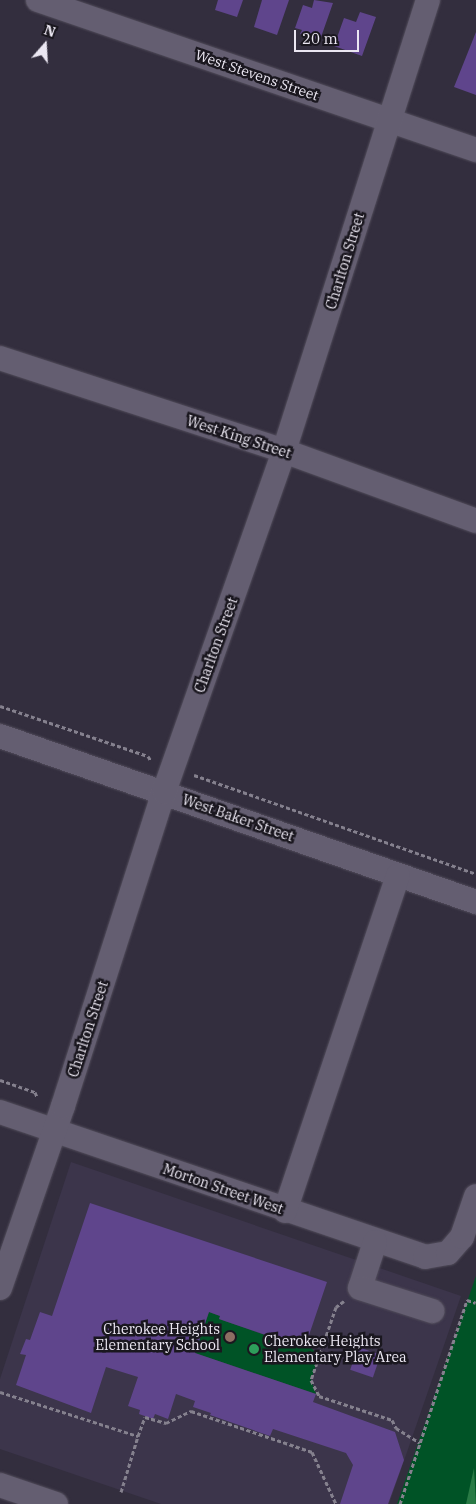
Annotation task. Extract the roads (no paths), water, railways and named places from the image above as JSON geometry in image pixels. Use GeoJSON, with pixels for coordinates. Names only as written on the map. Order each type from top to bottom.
{"type":"FeatureCollection","features":[{"type":"Feature","properties":{"kind":"street","name":"West Stevens Street"},"geometry":{"type":"LineString","coordinates":[[38,0],[476,150]]}},
{"type":"Feature","properties":{"kind":"street","name":"Charlton Street"},"geometry":{"type":"LineString","coordinates":[[0,1288],[55,1131],[164,792],[284,452],[428,0]]}},
{"type":"Feature","properties":{"kind":"street","name":"West King Street"},"geometry":{"type":"LineString","coordinates":[[0,358],[284,452],[476,521]]}},
{"type":"Feature","properties":{"kind":"street","name":"West Baker Street"},"geometry":{"type":"LineString","coordinates":[[0,736],[476,902]]}},
{"type":"Feature","properties":{"kind":"street"},"geometry":{"type":"LineString","coordinates":[[285,1211],[398,875]]}},
{"type":"Feature","properties":{"kind":"street","name":"Morton Street West"},"geometry":{"type":"LineString","coordinates":[[0,1112],[425,1258],[448,1253],[462,1237],[476,1196]]}},
{"type":"Feature","properties":{"kind":"street"},"geometry":{"type":"LineString","coordinates":[[374,1242],[360,1288],[432,1311]]}},
{"type":"Feature","properties":{"kind":"street"},"geometry":{"type":"LineString","coordinates":[[0,1485],[56,1504]]}},
{"type":"Feature","properties":{"kind":"place","name":"Cherokee Heights Elementary School"},"geometry":{"type":"Point","coordinates":[230,1337]}},
{"type":"Feature","properties":{"kind":"place","name":"Cherokee Heights Elementary Play Area"},"geometry":{"type":"Point","coordinates":[254,1349]}}]}
